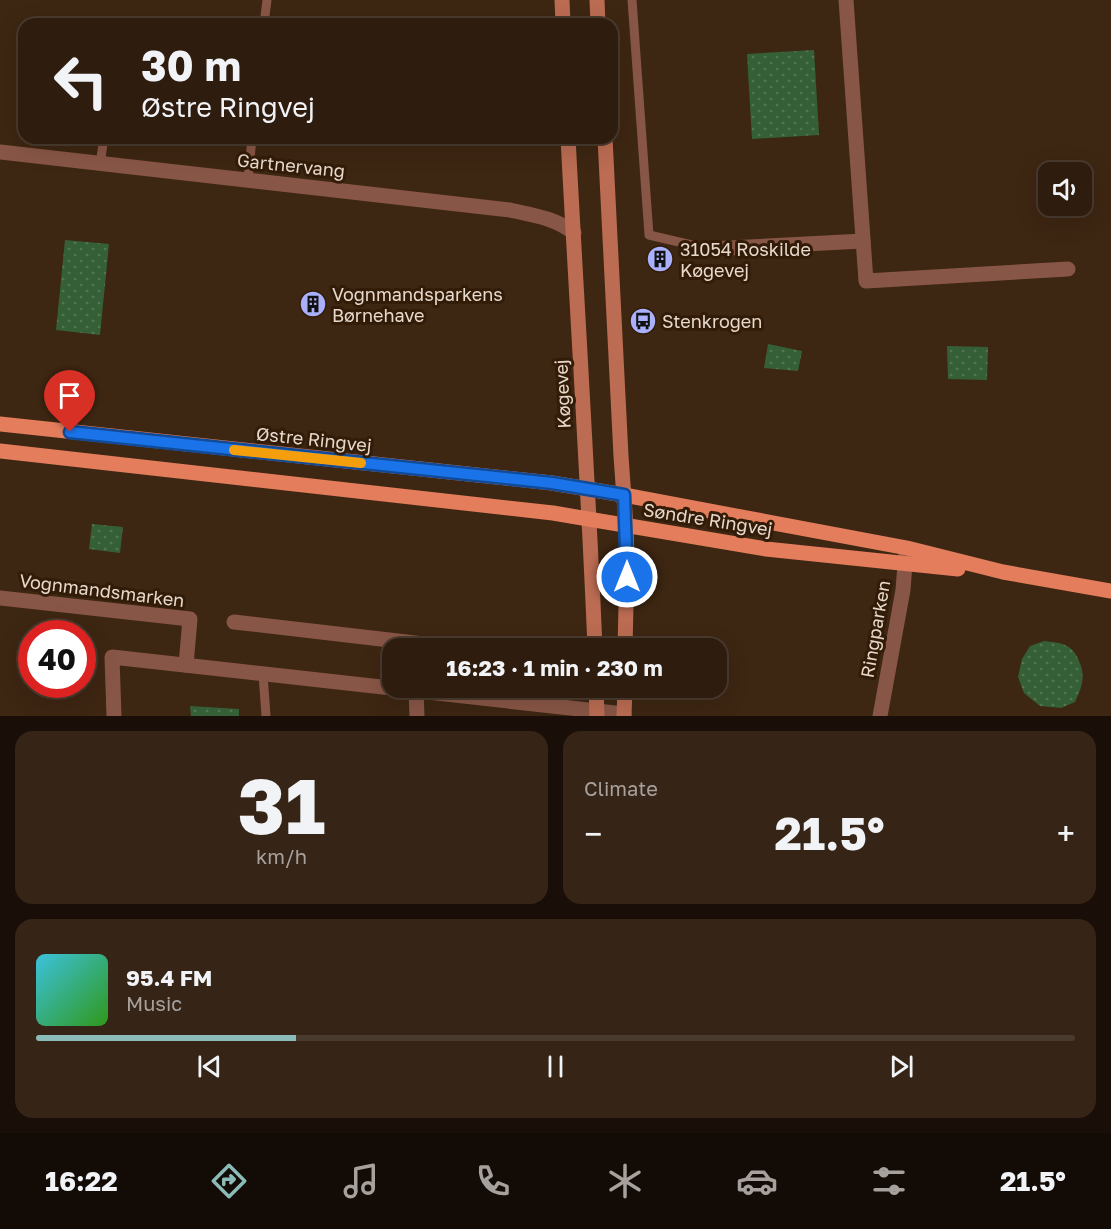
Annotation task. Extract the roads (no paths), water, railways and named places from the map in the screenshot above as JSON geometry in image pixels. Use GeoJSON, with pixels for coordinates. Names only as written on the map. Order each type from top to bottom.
{"type":"FeatureCollection","features":[{"type":"Feature","properties":{"kind":"main road","name":"Østre Ringvej"},"geometry":{"type":"LineString","coordinates":[[0,424],[540,482],[624,495]]}},
{"type":"Feature","properties":{"kind":"main road","name":"Søndre Ringvej"},"geometry":{"type":"LineString","coordinates":[[0,451],[553,513],[766,549],[1003,573],[1111,591]]}},
{"type":"Feature","properties":{"kind":"main road","name":"Søndre Ringvej"},"geometry":{"type":"LineString","coordinates":[[624,495],[907,548],[1003,573]]}},
{"type":"Feature","properties":{"kind":"street"},"geometry":{"type":"LineString","coordinates":[[561,0],[562,18]]}},
{"type":"Feature","properties":{"kind":"street"},"geometry":{"type":"LineString","coordinates":[[597,0],[598,18]]}},
{"type":"Feature","properties":{"kind":"street"},"geometry":{"type":"LineString","coordinates":[[846,0],[866,281],[1068,269]]}},
{"type":"Feature","properties":{"kind":"street","name":"Køgevej"},"geometry":{"type":"LineString","coordinates":[[568,144],[594,638]]}},
{"type":"Feature","properties":{"kind":"street"},"geometry":{"type":"LineString","coordinates":[[605,144],[626,526],[625,638]]}},
{"type":"Feature","properties":{"kind":"street","name":"Gartnervang"},"geometry":{"type":"LineString","coordinates":[[0,152],[510,210],[555,221],[565,225],[574,233]]}},
{"type":"Feature","properties":{"kind":"street"},"geometry":{"type":"LineString","coordinates":[[709,249],[863,241]]}},
{"type":"Feature","properties":{"kind":"street","name":"Ringparken"},"geometry":{"type":"LineString","coordinates":[[880,716],[903,590],[907,548]]}},
{"type":"Feature","properties":{"kind":"street","name":"Vognmandsmarken"},"geometry":{"type":"LineString","coordinates":[[0,598],[190,619],[186,665]]}},
{"type":"Feature","properties":{"kind":"street"},"geometry":{"type":"LineString","coordinates":[[234,622],[382,639]]}},
{"type":"Feature","properties":{"kind":"street"},"geometry":{"type":"LineString","coordinates":[[114,716],[112,657],[382,687]]}},
{"type":"Feature","properties":{"kind":"street"},"geometry":{"type":"LineString","coordinates":[[416,698],[417,716]]}},
{"type":"Feature","properties":{"kind":"street"},"geometry":{"type":"LineString","coordinates":[[528,698],[597,713],[624,715],[625,698]]}},
{"type":"Feature","properties":{"kind":"street"},"geometry":{"type":"LineString","coordinates":[[596,698],[597,713]]}},
{"type":"Feature","properties":{"kind":"lane"},"geometry":{"type":"LineString","coordinates":[[265,18],[267,0]]}},
{"type":"Feature","properties":{"kind":"lane"},"geometry":{"type":"LineString","coordinates":[[632,0],[649,235],[709,249]]}},
{"type":"Feature","properties":{"kind":"lane"},"geometry":{"type":"LineString","coordinates":[[100,164],[103,144]]}},
{"type":"Feature","properties":{"kind":"lane"},"geometry":{"type":"LineString","coordinates":[[248,180],[251,144]]}},
{"type":"Feature","properties":{"kind":"lane"},"geometry":{"type":"LineString","coordinates":[[264,674],[266,716]]}},
{"type":"Feature","properties":{"kind":"place","name":"31054 Roskilde Køgevej"},"geometry":{"type":"Point","coordinates":[660,259]}},
{"type":"Feature","properties":{"kind":"place","name":"Vognmandsparkens Børnehave"},"geometry":{"type":"Point","coordinates":[313,304]}},
{"type":"Feature","properties":{"kind":"place","name":"Stenkrogen"},"geometry":{"type":"Point","coordinates":[643,321]}}]}
